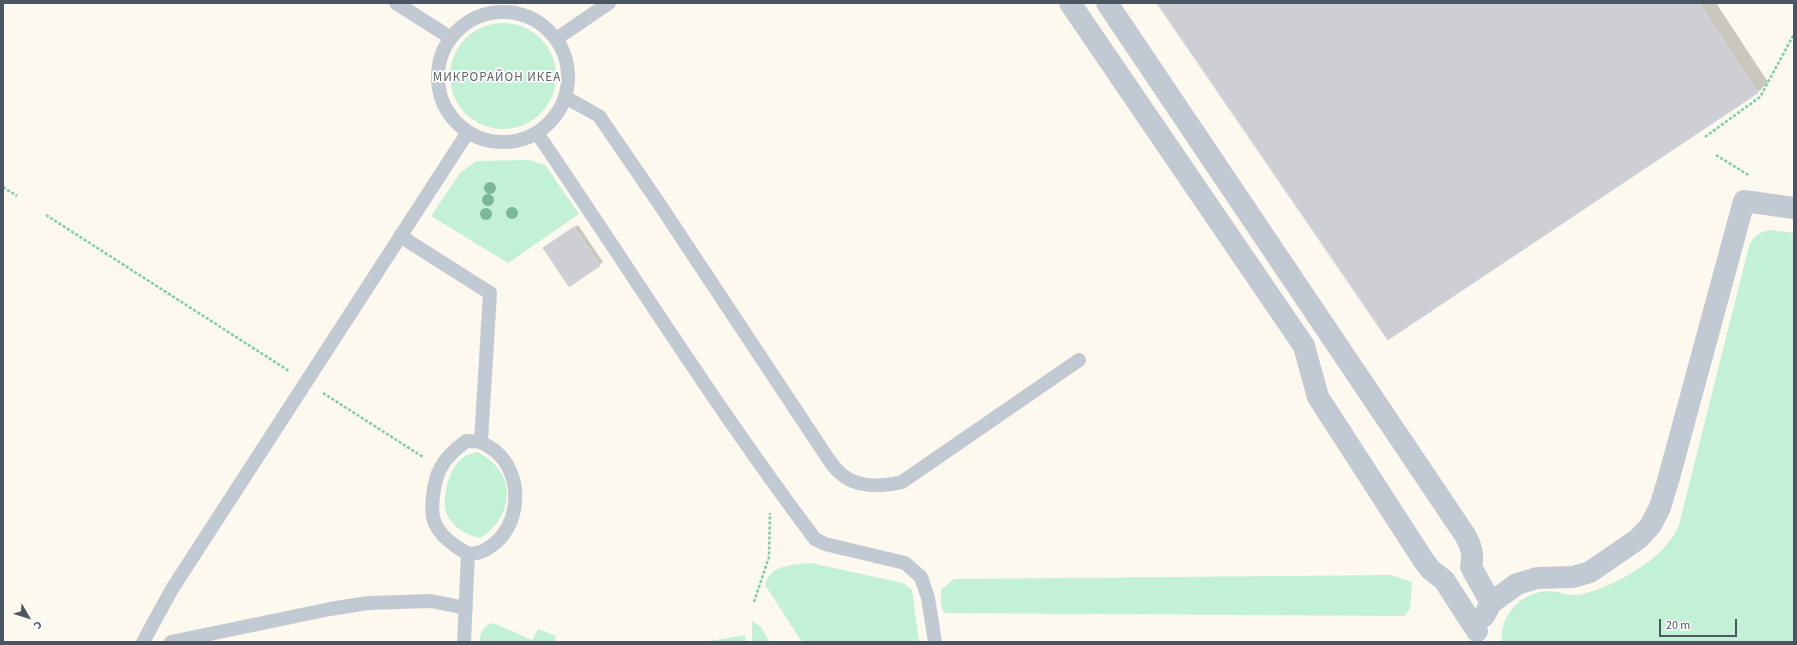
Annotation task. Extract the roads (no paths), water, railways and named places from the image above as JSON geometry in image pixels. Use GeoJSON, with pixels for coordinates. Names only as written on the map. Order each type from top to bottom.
{"type":"FeatureCollection","features":[{"type":"Feature","properties":{"kind":"street"},"geometry":{"type":"LineString","coordinates":[[1070,3],[1304,346],[1318,397],[1424,561],[1431,570],[1444,580],[1476,637]]}},
{"type":"Feature","properties":{"kind":"street"},"geometry":{"type":"LineString","coordinates":[[1107,3],[1465,535],[1472,548],[1473,558],[1471,567],[1491,603]]}},
{"type":"Feature","properties":{"kind":"street"},"geometry":{"type":"LineString","coordinates":[[1476,637],[1491,603],[1517,584],[1537,578],[1573,577],[1590,572],[1638,539],[1651,525],[1660,507],[1668,481],[1744,201],[1794,208]]}},
{"type":"Feature","properties":{"kind":"lane"},"geometry":{"type":"LineString","coordinates":[[396,3],[451,38]]}},
{"type":"Feature","properties":{"kind":"lane"},"geometry":{"type":"LineString","coordinates":[[556,39],[609,3]]}},
{"type":"Feature","properties":{"kind":"lane"},"geometry":{"type":"LineString","coordinates":[[501,12],[524,15],[540,23],[556,39],[567,62],[568,78],[565,97],[557,114],[537,133],[516,141],[501,142],[482,139],[468,132],[449,114],[441,96],[438,76],[440,59],[444,48],[462,26],[484,14],[501,12]]}},
{"type":"Feature","properties":{"kind":"lane"},"geometry":{"type":"LineString","coordinates":[[565,97],[599,116],[656,199],[827,458],[839,473],[852,482],[873,486],[887,486],[902,482],[1079,360]]}},
{"type":"Feature","properties":{"kind":"lane"},"geometry":{"type":"LineString","coordinates":[[143,642],[172,589],[468,132]]}},
{"type":"Feature","properties":{"kind":"lane"},"geometry":{"type":"LineString","coordinates":[[537,133],[771,481],[815,539],[825,544],[905,563],[922,577],[928,598],[935,642]]}},
{"type":"Feature","properties":{"kind":"lane"},"geometry":{"type":"LineString","coordinates":[[400,236],[490,293],[481,441]]}},
{"type":"Feature","properties":{"kind":"lane"},"geometry":{"type":"LineString","coordinates":[[466,441],[481,441],[499,454],[509,466],[514,482],[515,498],[513,515],[508,529],[497,542],[482,552],[468,553],[455,546],[442,535],[434,521],[433,500],[435,481],[440,468],[453,451],[466,441]]}},
{"type":"Feature","properties":{"kind":"lane"},"geometry":{"type":"LineString","coordinates":[[464,642],[468,553]]}},
{"type":"Feature","properties":{"kind":"lane"},"geometry":{"type":"LineString","coordinates":[[171,642],[330,609],[368,603],[431,601],[466,608]]}},
{"type":"Feature","properties":{"kind":"district","name":"МИКРОРАЙОН ИКЕА"},"geometry":{"type":"Point","coordinates":[497,78]}}]}
